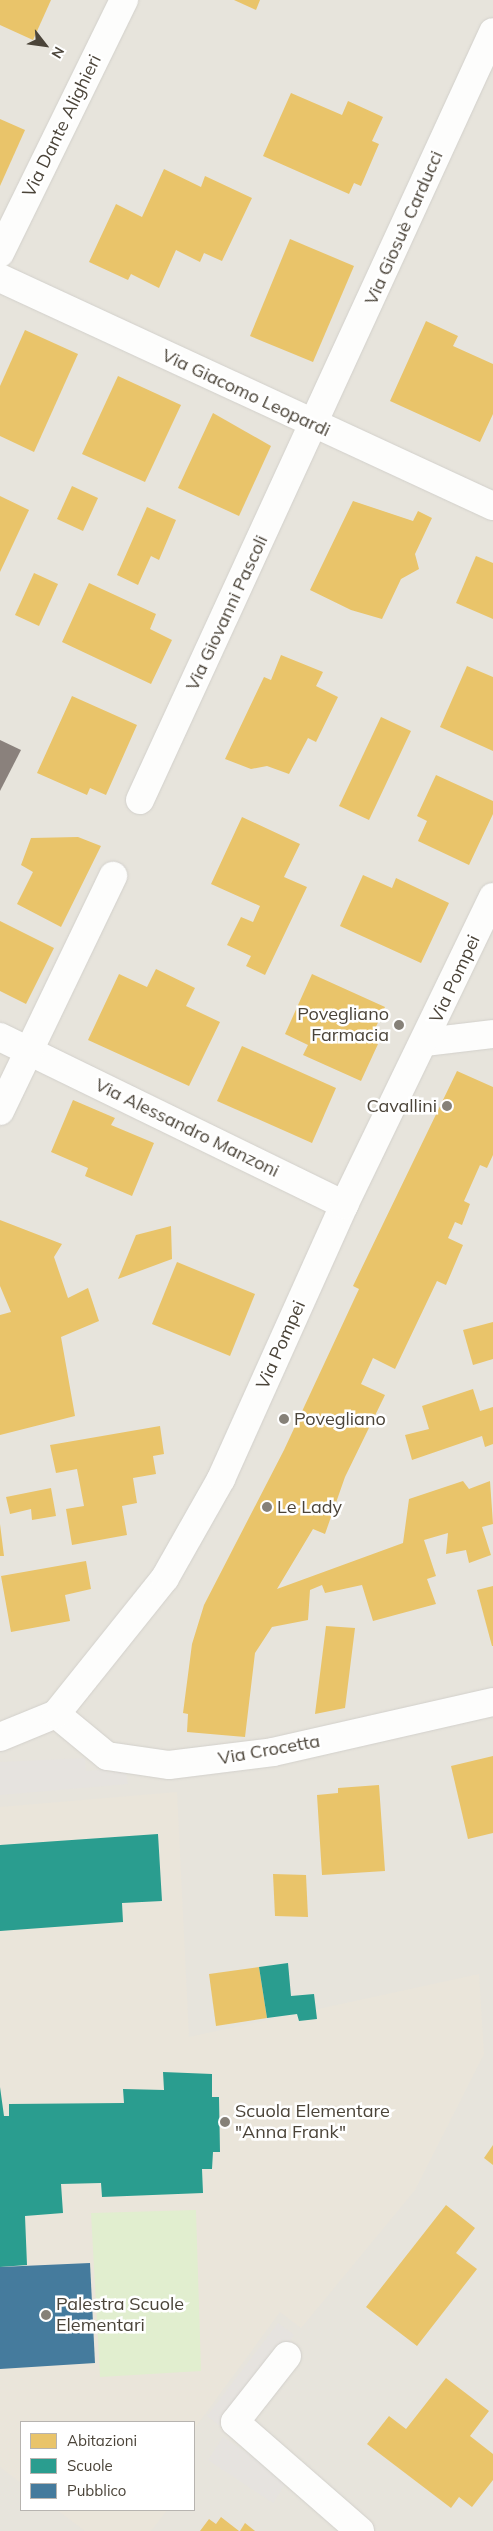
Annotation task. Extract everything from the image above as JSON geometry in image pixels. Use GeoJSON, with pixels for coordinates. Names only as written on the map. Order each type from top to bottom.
{"type":"FeatureCollection","features":[{"type":"Feature","properties":{"kind":"street","name":"Via Dante Alighieri"},"geometry":{"type":"LineString","coordinates":[[0,253],[124,0]]}},
{"type":"Feature","properties":{"kind":"street","name":"Via Giosuè Carducci"},"geometry":{"type":"LineString","coordinates":[[314,425],[493,32]]}},
{"type":"Feature","properties":{"kind":"street","name":"Via Giacomo Leopardi"},"geometry":{"type":"LineString","coordinates":[[0,278],[314,425],[493,506]]}},
{"type":"Feature","properties":{"kind":"street","name":"Via Giovanni Pascoli"},"geometry":{"type":"LineString","coordinates":[[140,800],[314,425]]}},
{"type":"Feature","properties":{"kind":"street"},"geometry":{"type":"LineString","coordinates":[[0,1111],[113,876]]}},
{"type":"Feature","properties":{"kind":"street","name":"Via Pompei"},"geometry":{"type":"LineString","coordinates":[[0,1737],[56,1714],[165,1578],[220,1479],[344,1205],[426,1042],[493,897]]}},
{"type":"Feature","properties":{"kind":"street"},"geometry":{"type":"LineString","coordinates":[[426,1042],[493,1034]]}},
{"type":"Feature","properties":{"kind":"street","name":"Via Alessandro Manzoni"},"geometry":{"type":"LineString","coordinates":[[0,1037],[344,1205]]}},
{"type":"Feature","properties":{"kind":"street","name":"Via Crocetta"},"geometry":{"type":"LineString","coordinates":[[56,1714],[107,1756],[169,1765],[273,1752],[493,1702]]}},
{"type":"Feature","properties":{"kind":"street"},"geometry":{"type":"LineString","coordinates":[[287,2356],[234,2422],[360,2531]]}},
{"type":"Feature","properties":{"kind":"shaded area"},"geometry":{"type":"Polygon","coordinates":[[[0,0],[493,0],[493,2531],[0,2531],[0,0]]]}},
{"type":"Feature","properties":{"kind":"shaded area"},"geometry":{"type":"Polygon","coordinates":[[[85,1758],[86,1771],[125,1768],[128,1784],[0,1795],[0,1762],[85,1758]]]}},
{"type":"Feature","properties":{"kind":"shaded area","name":"Scuola Elementare \"Anna Frank\""},"geometry":{"type":"Polygon","coordinates":[[[177,1792],[189,2037],[479,1974],[484,2054],[415,2190],[301,2328],[280,2312],[195,2428],[195,2421],[20,2421],[20,2482],[0,2467],[0,1807],[177,1792]]]}},
{"type":"Feature","properties":{"kind":"shaded area"},"geometry":{"type":"Polygon","coordinates":[[[278,2323],[294,2335],[224,2429],[207,2416],[278,2323]]]}},
{"type":"Feature","properties":{"kind":"shaded area"},"geometry":{"type":"Polygon","coordinates":[[[223,2437],[288,2480],[273,2503],[208,2460],[223,2437]]]}},
{"type":"Feature","properties":{"kind":"shaded area"},"geometry":{"type":"Polygon","coordinates":[[[58,2511],[166,2511],[151,2531],[85,2531],[58,2511]]]}},
{"type":"Feature","properties":{"kind":"green space"},"geometry":{"type":"Polygon","coordinates":[[[196,2210],[201,2371],[100,2377],[91,2213],[196,2210]]]}},
{"type":"Feature","properties":{"kind":"building: Abitazioni"},"geometry":{"type":"Polygon","coordinates":[[[0,0],[51,0],[33,40],[0,25],[0,0]]]}},
{"type":"Feature","properties":{"kind":"building: Abitazioni"},"geometry":{"type":"Polygon","coordinates":[[[234,0],[260,0],[256,10],[234,0]]]}},
{"type":"Feature","properties":{"kind":"building: Abitazioni"},"geometry":{"type":"Polygon","coordinates":[[[291,93],[342,115],[348,101],[383,117],[372,141],[379,144],[361,186],[354,183],[349,194],[263,156],[291,93]]]}},
{"type":"Feature","properties":{"kind":"building: Abitazioni"},"geometry":{"type":"Polygon","coordinates":[[[0,119],[25,130],[0,186],[0,119]]]}},
{"type":"Feature","properties":{"kind":"building: Abitazioni"},"geometry":{"type":"Polygon","coordinates":[[[164,169],[201,187],[205,176],[252,198],[222,261],[204,253],[200,262],[176,250],[159,288],[131,274],[128,280],[89,262],[116,204],[142,217],[164,169]]]}},
{"type":"Feature","properties":{"kind":"building: Abitazioni"},"geometry":{"type":"Polygon","coordinates":[[[290,239],[354,266],[313,362],[250,336],[290,239]]]}},
{"type":"Feature","properties":{"kind":"building: Abitazioni"},"geometry":{"type":"Polygon","coordinates":[[[426,321],[458,336],[453,346],[493,364],[493,414],[480,442],[390,401],[426,321]]]}},
{"type":"Feature","properties":{"kind":"building: Abitazioni"},"geometry":{"type":"Polygon","coordinates":[[[25,330],[78,354],[34,452],[0,436],[0,386],[25,330]]]}},
{"type":"Feature","properties":{"kind":"building: Abitazioni"},"geometry":{"type":"Polygon","coordinates":[[[118,376],[181,405],[145,482],[82,454],[118,376]]]}},
{"type":"Feature","properties":{"kind":"building: Abitazioni"},"geometry":{"type":"Polygon","coordinates":[[[213,413],[271,446],[239,516],[178,488],[213,413]]]}},
{"type":"Feature","properties":{"kind":"building: Abitazioni"},"geometry":{"type":"Polygon","coordinates":[[[72,486],[98,498],[83,531],[57,519],[72,486]]]}},
{"type":"Feature","properties":{"kind":"building: Abitazioni"},"geometry":{"type":"Polygon","coordinates":[[[0,496],[29,510],[0,572],[0,496]]]}},
{"type":"Feature","properties":{"kind":"building: Abitazioni"},"geometry":{"type":"Polygon","coordinates":[[[353,501],[413,521],[418,511],[432,518],[415,554],[419,569],[401,579],[382,619],[351,610],[310,590],[353,501]]]}},
{"type":"Feature","properties":{"kind":"building: Abitazioni"},"geometry":{"type":"Polygon","coordinates":[[[147,507],[176,520],[159,560],[151,556],[138,585],[117,575],[147,507]]]}},
{"type":"Feature","properties":{"kind":"building: Abitazioni"},"geometry":{"type":"Polygon","coordinates":[[[476,556],[493,563],[493,619],[456,603],[476,556]]]}},
{"type":"Feature","properties":{"kind":"building: Abitazioni"},"geometry":{"type":"Polygon","coordinates":[[[34,573],[58,584],[39,626],[15,615],[34,573]]]}},
{"type":"Feature","properties":{"kind":"building: Abitazioni"},"geometry":{"type":"Polygon","coordinates":[[[89,583],[156,614],[150,629],[172,640],[151,684],[62,642],[89,583]]]}},
{"type":"Feature","properties":{"kind":"building: Abitazioni"},"geometry":{"type":"Polygon","coordinates":[[[281,655],[323,672],[316,686],[338,697],[316,742],[308,738],[289,774],[267,766],[251,769],[225,759],[264,677],[271,680],[281,655]]]}},
{"type":"Feature","properties":{"kind":"building: Abitazioni"},"geometry":{"type":"Polygon","coordinates":[[[467,666],[493,677],[493,751],[440,727],[467,666]]]}},
{"type":"Feature","properties":{"kind":"building: Abitazioni"},"geometry":{"type":"Polygon","coordinates":[[[72,696],[137,725],[106,795],[90,788],[87,795],[37,773],[72,696]]]}},
{"type":"Feature","properties":{"kind":"building: Abitazioni"},"geometry":{"type":"Polygon","coordinates":[[[381,717],[411,731],[369,820],[339,806],[381,717]]]}},
{"type":"Feature","properties":{"kind":"building: Abitazioni"},"geometry":{"type":"Polygon","coordinates":[[[436,775],[493,801],[493,814],[469,865],[418,841],[427,821],[417,816],[436,775]]]}},
{"type":"Feature","properties":{"kind":"building: Abitazioni"},"geometry":{"type":"Polygon","coordinates":[[[242,817],[300,844],[284,877],[307,887],[265,975],[246,966],[251,956],[227,945],[241,917],[253,922],[260,906],[211,884],[242,817]]]}},
{"type":"Feature","properties":{"kind":"building: Abitazioni"},"geometry":{"type":"Polygon","coordinates":[[[78,837],[101,846],[61,927],[17,904],[33,872],[21,865],[31,838],[78,837]]]}},
{"type":"Feature","properties":{"kind":"building: Abitazioni"},"geometry":{"type":"Polygon","coordinates":[[[363,875],[392,888],[396,878],[449,903],[421,963],[340,926],[363,875]]]}},
{"type":"Feature","properties":{"kind":"building: Abitazioni"},"geometry":{"type":"Polygon","coordinates":[[[0,921],[54,948],[26,1004],[0,991],[0,921]]]}},
{"type":"Feature","properties":{"kind":"building: Abitazioni"},"geometry":{"type":"Polygon","coordinates":[[[156,969],[195,988],[186,1006],[220,1022],[189,1086],[88,1040],[119,974],[147,987],[156,969]]]}},
{"type":"Feature","properties":{"kind":"building: Abitazioni"},"geometry":{"type":"Polygon","coordinates":[[[312,974],[385,1007],[370,1040],[378,1044],[361,1081],[303,1055],[308,1045],[285,1034],[312,974]]]}},
{"type":"Feature","properties":{"kind":"building: Abitazioni"},"geometry":{"type":"Polygon","coordinates":[[[242,1046],[336,1088],[312,1143],[217,1101],[242,1046]]]}},
{"type":"Feature","properties":{"kind":"building: Abitazioni"},"geometry":{"type":"Polygon","coordinates":[[[457,1071],[493,1087],[493,1155],[487,1168],[480,1165],[464,1201],[470,1204],[462,1225],[455,1222],[448,1238],[463,1245],[446,1285],[437,1281],[395,1369],[373,1358],[361,1384],[385,1395],[345,1477],[325,1534],[313,1529],[277,1589],[403,1543],[409,1499],[463,1481],[469,1489],[490,1481],[493,1524],[482,1527],[491,1555],[469,1563],[466,1550],[446,1554],[448,1533],[424,1540],[436,1576],[427,1579],[436,1604],[373,1621],[362,1585],[325,1593],[322,1585],[310,1590],[308,1620],[272,1627],[255,1653],[245,1737],[187,1732],[188,1714],[183,1713],[192,1644],[204,1605],[284,1450],[359,1289],[353,1286],[457,1071]]]}},
{"type":"Feature","properties":{"kind":"building: Abitazioni"},"geometry":{"type":"Polygon","coordinates":[[[73,1100],[115,1118],[111,1125],[154,1143],[132,1196],[85,1176],[88,1168],[51,1152],[73,1100]]]}},
{"type":"Feature","properties":{"kind":"building: Abitazioni"},"geometry":{"type":"Polygon","coordinates":[[[0,1220],[62,1244],[54,1257],[68,1298],[88,1288],[99,1321],[61,1337],[75,1416],[0,1435],[0,1315],[11,1312],[0,1286],[0,1220]]]}},
{"type":"Feature","properties":{"kind":"building: Abitazioni"},"geometry":{"type":"Polygon","coordinates":[[[171,1226],[172,1259],[118,1279],[136,1235],[171,1226]]]}},
{"type":"Feature","properties":{"kind":"building: Abitazioni"},"geometry":{"type":"Polygon","coordinates":[[[177,1262],[255,1294],[230,1356],[152,1324],[177,1262]]]}},
{"type":"Feature","properties":{"kind":"building: Abitazioni"},"geometry":{"type":"Polygon","coordinates":[[[493,1322],[493,1359],[473,1365],[463,1330],[493,1322]]]}},
{"type":"Feature","properties":{"kind":"building: Abitazioni"},"geometry":{"type":"Polygon","coordinates":[[[473,1389],[480,1411],[493,1407],[493,1444],[485,1447],[482,1436],[412,1460],[405,1435],[429,1429],[422,1406],[473,1389]]]}},
{"type":"Feature","properties":{"kind":"building: Abitazioni"},"geometry":{"type":"Polygon","coordinates":[[[160,1426],[164,1454],[153,1456],[156,1474],[133,1478],[137,1503],[122,1506],[127,1535],[72,1545],[66,1509],[84,1506],[77,1469],[56,1473],[50,1445],[160,1426]]]}},
{"type":"Feature","properties":{"kind":"building: Abitazioni"},"geometry":{"type":"Polygon","coordinates":[[[51,1488],[56,1516],[32,1520],[31,1509],[10,1514],[6,1497],[51,1488]]]}},
{"type":"Feature","properties":{"kind":"building: Abitazioni"},"geometry":{"type":"Polygon","coordinates":[[[0,1524],[4,1556],[0,1556],[0,1524]]]}},
{"type":"Feature","properties":{"kind":"building: Abitazioni"},"geometry":{"type":"Polygon","coordinates":[[[86,1561],[91,1589],[65,1595],[70,1621],[11,1632],[1,1576],[86,1561]]]}},
{"type":"Feature","properties":{"kind":"building: Abitazioni"},"geometry":{"type":"Polygon","coordinates":[[[493,1586],[493,1646],[492,1646],[477,1590],[493,1586]]]}},
{"type":"Feature","properties":{"kind":"building: Abitazioni"},"geometry":{"type":"Polygon","coordinates":[[[326,1626],[355,1628],[345,1708],[315,1714],[326,1626]]]}},
{"type":"Feature","properties":{"kind":"building: Abitazioni"},"geometry":{"type":"Polygon","coordinates":[[[493,1756],[493,1833],[468,1839],[451,1766],[493,1756]]]}},
{"type":"Feature","properties":{"kind":"building: Abitazioni"},"geometry":{"type":"Polygon","coordinates":[[[379,1785],[385,1871],[322,1875],[317,1795],[338,1793],[338,1788],[379,1785]]]}},
{"type":"Feature","properties":{"kind":"building: Abitazioni"},"geometry":{"type":"Polygon","coordinates":[[[273,1874],[306,1875],[308,1917],[275,1916],[273,1874]]]}},
{"type":"Feature","properties":{"kind":"building: Abitazioni"},"geometry":{"type":"Polygon","coordinates":[[[259,1967],[267,2018],[216,2026],[209,1974],[259,1967]]]}},
{"type":"Feature","properties":{"kind":"building: Abitazioni"},"geometry":{"type":"Polygon","coordinates":[[[493,2145],[493,2165],[484,2158],[493,2145]]]}},
{"type":"Feature","properties":{"kind":"building: Abitazioni"},"geometry":{"type":"Polygon","coordinates":[[[446,2205],[475,2228],[456,2253],[477,2269],[417,2346],[366,2307],[446,2205]]]}},
{"type":"Feature","properties":{"kind":"building: Abitazioni"},"geometry":{"type":"Polygon","coordinates":[[[446,2378],[489,2411],[470,2436],[493,2454],[493,2480],[472,2507],[459,2497],[451,2508],[367,2444],[389,2416],[406,2429],[446,2378]]]}},
{"type":"Feature","properties":{"kind":"building: Abitazioni"},"geometry":{"type":"Polygon","coordinates":[[[221,2517],[239,2531],[200,2531],[209,2519],[216,2524],[221,2517]]]}},
{"type":"Feature","properties":{"kind":"building: Abitazioni"},"geometry":{"type":"Polygon","coordinates":[[[245,2523],[255,2531],[240,2531],[245,2523]]]}},
{"type":"Feature","properties":{"kind":"building: Scuole"},"geometry":{"type":"Polygon","coordinates":[[[158,1834],[162,1901],[122,1903],[123,1922],[0,1931],[0,1845],[158,1834]]]}},
{"type":"Feature","properties":{"kind":"building: Scuole"},"geometry":{"type":"Polygon","coordinates":[[[288,1963],[291,1996],[314,1994],[317,2019],[299,2021],[297,2014],[267,2018],[259,1967],[288,1963]]]}},
{"type":"Feature","properties":{"kind":"building: Scuole"},"geometry":{"type":"Polygon","coordinates":[[[163,2072],[212,2074],[212,2097],[219,2097],[220,2152],[213,2152],[212,2169],[202,2169],[203,2193],[102,2197],[101,2183],[61,2184],[63,2213],[25,2216],[27,2265],[0,2267],[0,2087],[4,2116],[9,2116],[9,2104],[124,2103],[123,2089],[164,2090],[163,2072]]]}},
{"type":"Feature","properties":{"kind":"building: Pubblico","name":"Palestra Scuole Elementari"},"geometry":{"type":"Polygon","coordinates":[[[90,2263],[95,2363],[0,2369],[0,2267],[90,2263]]]}},
{"type":"Feature","properties":{"kind":"building: Industria"},"geometry":{"type":"Polygon","coordinates":[[[0,740],[21,750],[0,791],[0,740]]]}},
{"type":"Feature","properties":{"kind":"place","name":"Povegliano Farmacia"},"geometry":{"type":"Point","coordinates":[399,1025]}},
{"type":"Feature","properties":{"kind":"place","name":"Cavallini"},"geometry":{"type":"Point","coordinates":[447,1106]}},
{"type":"Feature","properties":{"kind":"place","name":"Povegliano"},"geometry":{"type":"Point","coordinates":[284,1419]}},
{"type":"Feature","properties":{"kind":"place","name":"Le Lady"},"geometry":{"type":"Point","coordinates":[267,1507]}},
{"type":"Feature","properties":{"kind":"place","name":"Scuola Elementare \"Anna Frank\""},"geometry":{"type":"Point","coordinates":[225,2122]}},
{"type":"Feature","properties":{"kind":"place","name":"Palestra Scuole Elementari"},"geometry":{"type":"Point","coordinates":[46,2315]}}]}
